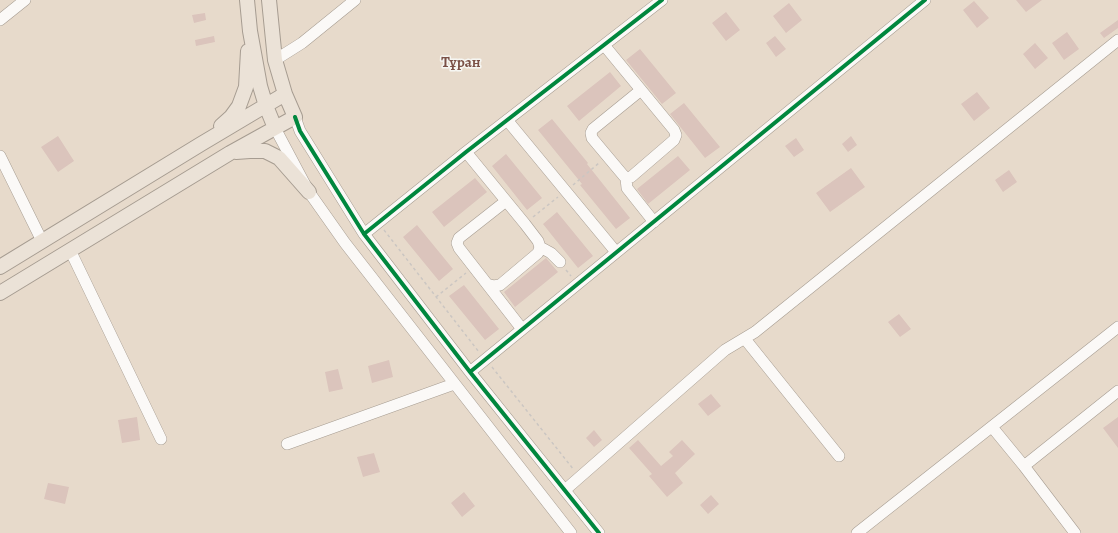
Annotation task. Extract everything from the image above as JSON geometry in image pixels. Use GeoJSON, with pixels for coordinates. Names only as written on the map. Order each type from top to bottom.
{"type":"FeatureCollection","features":[{"type":"Feature","properties":{"kind":"main road"},"geometry":{"type":"LineString","coordinates":[[247,0],[250,31],[260,86],[274,128]]}},
{"type":"Feature","properties":{"kind":"main road"},"geometry":{"type":"LineString","coordinates":[[0,293],[230,153],[294,117],[285,94],[275,60],[269,0]]}},
{"type":"Feature","properties":{"kind":"main road"},"geometry":{"type":"LineString","coordinates":[[201,144],[231,117],[239,106],[246,87],[250,31]]}},
{"type":"Feature","properties":{"kind":"main road"},"geometry":{"type":"LineString","coordinates":[[0,267],[285,94]]}},
{"type":"Feature","properties":{"kind":"main road"},"geometry":{"type":"LineString","coordinates":[[230,153],[250,150],[265,151],[279,158],[309,192]]}},
{"type":"Feature","properties":{"kind":"street"},"geometry":{"type":"LineString","coordinates":[[0,20],[25,0]]}},
{"type":"Feature","properties":{"kind":"street"},"geometry":{"type":"LineString","coordinates":[[275,60],[302,43],[355,0]]}},
{"type":"Feature","properties":{"kind":"street"},"geometry":{"type":"LineString","coordinates":[[364,234],[466,152],[662,0]]}},
{"type":"Feature","properties":{"kind":"street"},"geometry":{"type":"LineString","coordinates":[[470,372],[925,0]]}},
{"type":"Feature","properties":{"kind":"street"},"geometry":{"type":"LineString","coordinates":[[565,490],[726,350],[756,332],[1118,40]]}},
{"type":"Feature","properties":{"kind":"street"},"geometry":{"type":"LineString","coordinates":[[604,45],[674,130],[676,135],[674,140],[631,177],[626,178]]}},
{"type":"Feature","properties":{"kind":"street"},"geometry":{"type":"LineString","coordinates":[[641,90],[593,129],[591,133],[592,138],[626,178],[627,188],[654,222]]}},
{"type":"Feature","properties":{"kind":"street"},"geometry":{"type":"LineString","coordinates":[[294,117],[300,131],[364,234],[470,372],[599,533]]}},
{"type":"Feature","properties":{"kind":"street"},"geometry":{"type":"LineString","coordinates":[[507,120],[616,252]]}},
{"type":"Feature","properties":{"kind":"street"},"geometry":{"type":"LineString","coordinates":[[274,128],[309,192],[344,243],[571,533]]}},
{"type":"Feature","properties":{"kind":"street"},"geometry":{"type":"LineString","coordinates":[[466,152],[538,241],[540,247],[538,253],[500,285],[493,286],[488,284]]}},
{"type":"Feature","properties":{"kind":"street"},"geometry":{"type":"LineString","coordinates":[[0,156],[42,241]]}},
{"type":"Feature","properties":{"kind":"street"},"geometry":{"type":"LineString","coordinates":[[506,201],[459,238],[457,243],[459,248],[522,329]]}},
{"type":"Feature","properties":{"kind":"street"},"geometry":{"type":"LineString","coordinates":[[540,247],[560,262]]}},
{"type":"Feature","properties":{"kind":"street"},"geometry":{"type":"LineString","coordinates":[[70,250],[161,439]]}},
{"type":"Feature","properties":{"kind":"street"},"geometry":{"type":"LineString","coordinates":[[856,533],[1118,327]]}},
{"type":"Feature","properties":{"kind":"street"},"geometry":{"type":"LineString","coordinates":[[745,339],[839,456]]}},
{"type":"Feature","properties":{"kind":"street"},"geometry":{"type":"LineString","coordinates":[[287,444],[454,384]]}},
{"type":"Feature","properties":{"kind":"street"},"geometry":{"type":"LineString","coordinates":[[1024,466],[1118,391]]}},
{"type":"Feature","properties":{"kind":"street"},"geometry":{"type":"LineString","coordinates":[[992,427],[1075,533]]}},
{"type":"Feature","properties":{"kind":"path"},"geometry":{"type":"LineString","coordinates":[[378,223],[580,477]]}},
{"type":"Feature","properties":{"kind":"path"},"geometry":{"type":"LineString","coordinates":[[560,262],[577,284]]}},
{"type":"Feature","properties":{"kind":"path"},"geometry":{"type":"LineString","coordinates":[[436,297],[474,267]]}},
{"type":"Feature","properties":{"kind":"building"},"geometry":{"type":"Polygon","coordinates":[[[1016,0],[1042,0],[1026,12],[1016,0]]]}},
{"type":"Feature","properties":{"kind":"building"},"geometry":{"type":"Polygon","coordinates":[[[974,1],[989,18],[977,28],[963,10],[974,1]]]}},
{"type":"Feature","properties":{"kind":"building"},"geometry":{"type":"Polygon","coordinates":[[[789,3],[802,20],[786,33],[773,16],[789,3]]]}},
{"type":"Feature","properties":{"kind":"building"},"geometry":{"type":"Polygon","coordinates":[[[726,12],[740,30],[726,41],[712,23],[726,12]]]}},
{"type":"Feature","properties":{"kind":"building"},"geometry":{"type":"Polygon","coordinates":[[[205,13],[206,20],[194,23],[192,15],[205,13]]]}},
{"type":"Feature","properties":{"kind":"building"},"geometry":{"type":"Polygon","coordinates":[[[1118,20],[1118,28],[1104,38],[1100,33],[1118,20]]]}},
{"type":"Feature","properties":{"kind":"building"},"geometry":{"type":"Polygon","coordinates":[[[1067,32],[1079,49],[1064,60],[1052,43],[1067,32]]]}},
{"type":"Feature","properties":{"kind":"building"},"geometry":{"type":"Polygon","coordinates":[[[214,36],[215,42],[196,46],[195,40],[214,36]]]}},
{"type":"Feature","properties":{"kind":"building"},"geometry":{"type":"Polygon","coordinates":[[[775,36],[786,49],[776,57],[766,43],[775,36]]]}},
{"type":"Feature","properties":{"kind":"building"},"geometry":{"type":"Polygon","coordinates":[[[1035,43],[1048,58],[1035,69],[1023,54],[1035,43]]]}},
{"type":"Feature","properties":{"kind":"building"},"geometry":{"type":"Polygon","coordinates":[[[640,49],[676,93],[662,104],[626,60],[640,49]]]}},
{"type":"Feature","properties":{"kind":"building"},"geometry":{"type":"Polygon","coordinates":[[[610,72],[621,86],[579,121],[567,106],[610,72]]]}},
{"type":"Feature","properties":{"kind":"building"},"geometry":{"type":"Polygon","coordinates":[[[977,92],[990,108],[974,121],[961,104],[977,92]]]}},
{"type":"Feature","properties":{"kind":"building"},"geometry":{"type":"Polygon","coordinates":[[[684,103],[720,147],[705,158],[670,114],[684,103]]]}},
{"type":"Feature","properties":{"kind":"building"},"geometry":{"type":"Polygon","coordinates":[[[552,119],[630,218],[616,229],[538,130],[552,119]]]}},
{"type":"Feature","properties":{"kind":"building"},"geometry":{"type":"Polygon","coordinates":[[[58,136],[74,161],[58,172],[41,147],[58,136]]]}},
{"type":"Feature","properties":{"kind":"building"},"geometry":{"type":"Polygon","coordinates":[[[851,136],[857,145],[848,152],[842,144],[851,136]]]}},
{"type":"Feature","properties":{"kind":"building"},"geometry":{"type":"Polygon","coordinates":[[[796,138],[804,150],[794,157],[785,146],[796,138]]]}},
{"type":"Feature","properties":{"kind":"building"},"geometry":{"type":"Polygon","coordinates":[[[506,154],[542,198],[527,210],[492,166],[506,154]]]}},
{"type":"Feature","properties":{"kind":"building"},"geometry":{"type":"Polygon","coordinates":[[[678,156],[690,170],[648,204],[637,189],[678,156]]]}},
{"type":"Feature","properties":{"kind":"building"},"geometry":{"type":"Polygon","coordinates":[[[851,168],[865,187],[830,212],[816,193],[851,168]]]}},
{"type":"Feature","properties":{"kind":"building"},"geometry":{"type":"Polygon","coordinates":[[[1009,170],[1017,182],[1003,192],[995,180],[1009,170]]]}},
{"type":"Feature","properties":{"kind":"building"},"geometry":{"type":"Polygon","coordinates":[[[475,178],[487,192],[444,227],[432,212],[475,178]]]}},
{"type":"Feature","properties":{"kind":"building"},"geometry":{"type":"Polygon","coordinates":[[[557,212],[593,256],[578,268],[543,224],[557,212]]]}},
{"type":"Feature","properties":{"kind":"building"},"geometry":{"type":"Polygon","coordinates":[[[417,225],[453,269],[439,281],[403,237],[417,225]]]}},
{"type":"Feature","properties":{"kind":"building"},"geometry":{"type":"Polygon","coordinates":[[[546,258],[558,272],[515,307],[504,292],[546,258]]]}},
{"type":"Feature","properties":{"kind":"building"},"geometry":{"type":"Polygon","coordinates":[[[464,285],[499,329],[485,340],[449,296],[464,285]]]}},
{"type":"Feature","properties":{"kind":"building"},"geometry":{"type":"Polygon","coordinates":[[[899,314],[911,329],[900,337],[888,322],[899,314]]]}},
{"type":"Feature","properties":{"kind":"building"},"geometry":{"type":"Polygon","coordinates":[[[389,360],[393,377],[372,383],[368,366],[389,360]]]}},
{"type":"Feature","properties":{"kind":"building"},"geometry":{"type":"Polygon","coordinates":[[[338,369],[343,389],[329,392],[325,372],[338,369]]]}},
{"type":"Feature","properties":{"kind":"building"},"geometry":{"type":"Polygon","coordinates":[[[711,394],[721,406],[708,416],[698,404],[711,394]]]}},
{"type":"Feature","properties":{"kind":"building"},"geometry":{"type":"Polygon","coordinates":[[[137,417],[140,440],[122,443],[118,420],[137,417]]]}},
{"type":"Feature","properties":{"kind":"building"},"geometry":{"type":"Polygon","coordinates":[[[1118,417],[1118,448],[1103,428],[1118,417]]]}},
{"type":"Feature","properties":{"kind":"building"},"geometry":{"type":"Polygon","coordinates":[[[594,430],[602,440],[594,447],[586,438],[594,430]]]}},
{"type":"Feature","properties":{"kind":"building"},"geometry":{"type":"Polygon","coordinates":[[[638,440],[661,466],[673,456],[669,452],[682,440],[695,454],[675,473],[683,483],[667,497],[649,476],[652,474],[629,448],[638,440]]]}},
{"type":"Feature","properties":{"kind":"building"},"geometry":{"type":"Polygon","coordinates":[[[374,453],[380,472],[363,477],[357,457],[374,453]]]}},
{"type":"Feature","properties":{"kind":"building"},"geometry":{"type":"Polygon","coordinates":[[[48,483],[69,487],[65,504],[44,499],[48,483]]]}},
{"type":"Feature","properties":{"kind":"building"},"geometry":{"type":"Polygon","coordinates":[[[464,492],[475,506],[462,517],[451,503],[464,492]]]}},
{"type":"Feature","properties":{"kind":"building"},"geometry":{"type":"Polygon","coordinates":[[[711,495],[719,504],[708,514],[700,505],[711,495]]]}},
{"type":"Feature","properties":{"kind":"cycle path"},"geometry":{"type":"LineString","coordinates":[[364,234],[466,152],[662,0]]}},
{"type":"Feature","properties":{"kind":"cycle path"},"geometry":{"type":"LineString","coordinates":[[470,372],[925,0]]}},
{"type":"Feature","properties":{"kind":"cycle path"},"geometry":{"type":"LineString","coordinates":[[295,117],[300,131],[364,234],[470,372],[599,533]]}},
{"type":"Feature","properties":{"kind":"district","name":"Тұран"},"geometry":{"type":"Point","coordinates":[461,63]}}]}
